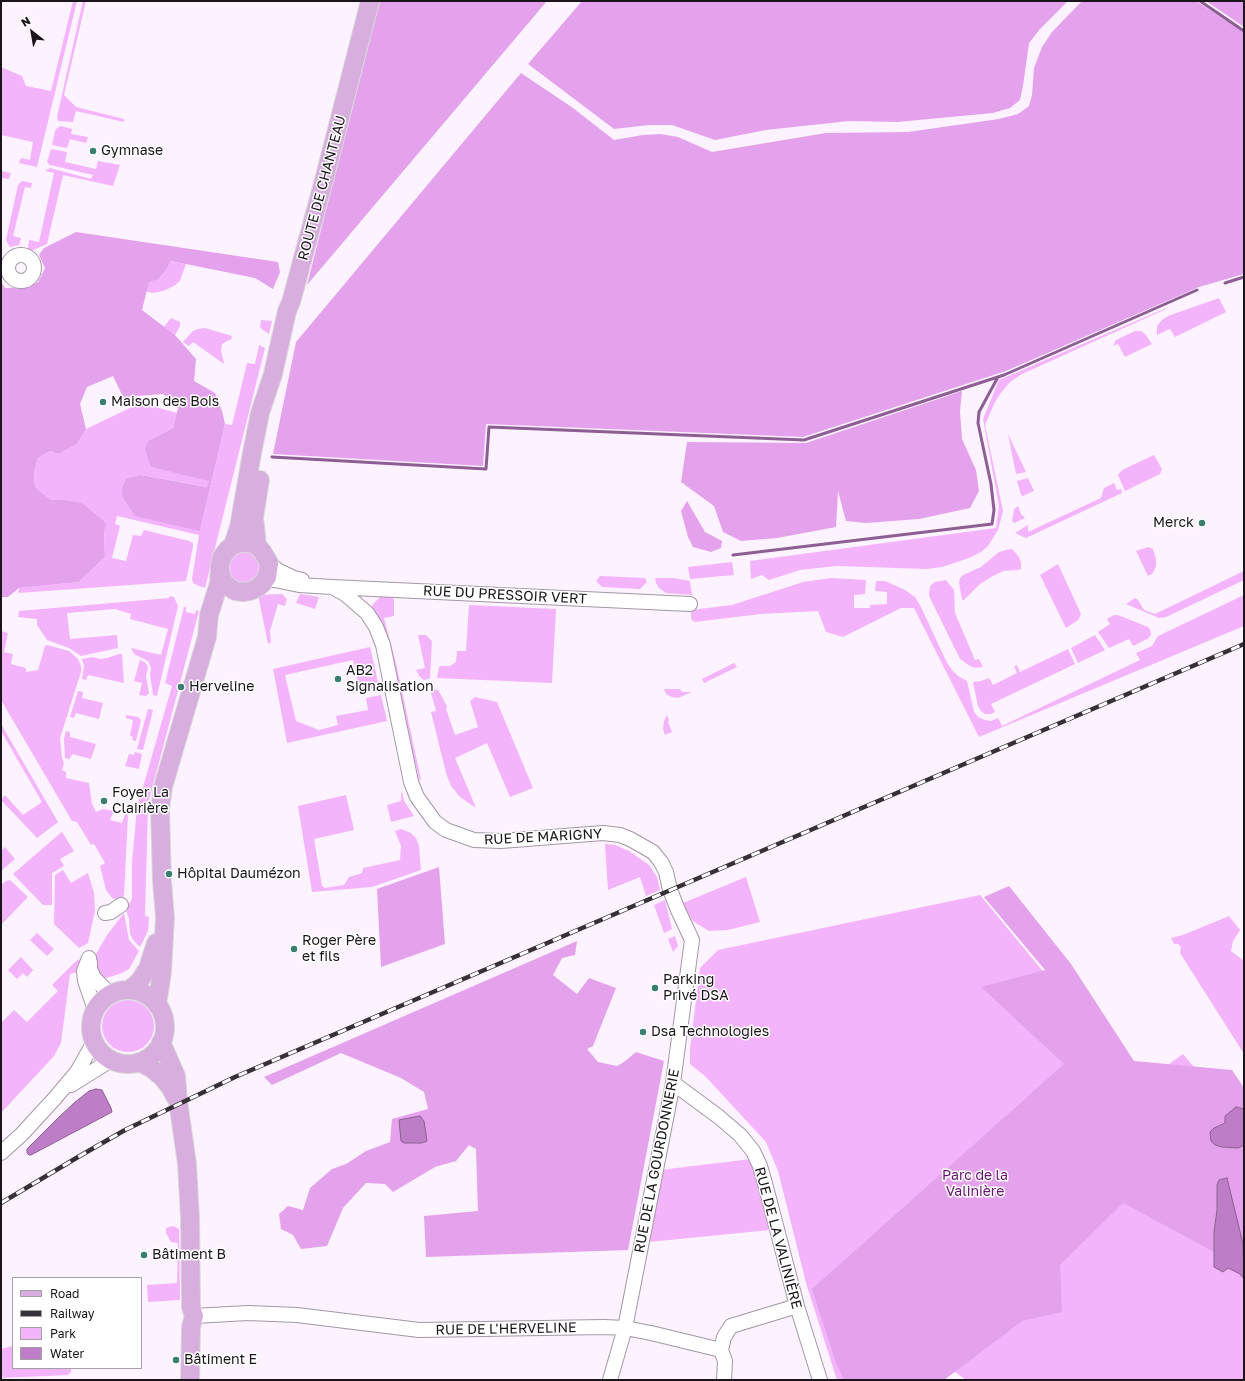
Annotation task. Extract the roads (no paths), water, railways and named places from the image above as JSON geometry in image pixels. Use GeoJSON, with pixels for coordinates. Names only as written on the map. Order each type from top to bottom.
{"type":"FeatureCollection","features":[{"type":"Feature","properties":{"kind":"main road","name":"ROUTE DE CHANTEAU"},"geometry":{"type":"LineString","coordinates":[[207,637],[224,605],[229,600],[243,592],[257,588],[265,580],[269,570],[262,553],[254,517],[273,374],[287,311],[291,302],[324,180],[370,1]]}},
{"type":"Feature","properties":{"kind":"main road","name":"ROUTE DE CHANTEAU"},"geometry":{"type":"LineString","coordinates":[[157,1004],[162,972],[165,917],[162,880],[160,809],[163,787],[207,637],[209,615],[219,582],[222,557],[233,545],[239,527],[260,413],[273,374]]}},
{"type":"Feature","properties":{"kind":"main road"},"geometry":{"type":"LineString","coordinates":[[233,545],[250,543],[262,553]]}},
{"type":"Feature","properties":{"kind":"main road"},"geometry":{"type":"LineString","coordinates":[[220,571],[223,581],[229,587],[243,592]]}},
{"type":"Feature","properties":{"kind":"main road","name":"ROUTE DE CHANTEAU"},"geometry":{"type":"LineString","coordinates":[[121,991],[141,980],[148,968],[155,950],[162,880]]}},
{"type":"Feature","properties":{"kind":"main road"},"geometry":{"type":"LineString","coordinates":[[133,990],[144,994],[154,1000],[157,1004],[161,1009],[165,1031],[162,1042],[152,1054],[139,1062],[120,1063],[111,1060],[101,1052],[94,1042],[91,1032],[91,1020],[101,1001],[121,991],[133,990]]}},
{"type":"Feature","properties":{"kind":"main road"},"geometry":{"type":"LineString","coordinates":[[162,1042],[176,1076],[187,1164],[190,1218],[191,1306],[194,1316],[192,1327],[190,1380]]}},
{"type":"Feature","properties":{"kind":"main road"},"geometry":{"type":"LineString","coordinates":[[139,1062],[151,1068],[162,1077],[170,1086],[178,1101]]}},
{"type":"Feature","properties":{"kind":"street","name":"RUE DU PRESSOIR VERT"},"geometry":{"type":"LineString","coordinates":[[262,553],[277,570],[294,578],[326,586]]}},
{"type":"Feature","properties":{"kind":"street","name":"RUE DU PRESSOIR VERT"},"geometry":{"type":"LineString","coordinates":[[265,580],[275,580],[299,585],[690,604]]}},
{"type":"Feature","properties":{"kind":"street","name":"RUE DE MARIGNY"},"geometry":{"type":"LineString","coordinates":[[326,586],[345,594],[367,613],[376,627],[382,645],[412,782],[417,797],[435,822],[446,830],[474,840],[501,842],[602,833],[620,835],[630,839],[653,852],[661,862],[678,910],[692,940]]}},
{"type":"Feature","properties":{"kind":"street"},"geometry":{"type":"LineString","coordinates":[[104,913],[111,912],[121,905]]}},
{"type":"Feature","properties":{"kind":"street","name":"RUE DE LA GOURDONNERIE"},"geometry":{"type":"LineString","coordinates":[[610,1380],[624,1328],[673,1083],[692,940]]}},
{"type":"Feature","properties":{"kind":"street"},"geometry":{"type":"LineString","coordinates":[[95,1010],[85,981],[84,971],[89,958],[90,969],[94,978],[106,990],[121,991]]}},
{"type":"Feature","properties":{"kind":"street"},"geometry":{"type":"LineString","coordinates":[[1,1154],[56,1098],[77,1072],[94,1042]]}},
{"type":"Feature","properties":{"kind":"street"},"geometry":{"type":"LineString","coordinates":[[56,1098],[77,1081],[111,1060]]}},
{"type":"Feature","properties":{"kind":"street","name":"RUE DE LA VALINIÈRE"},"geometry":{"type":"LineString","coordinates":[[673,1083],[719,1117],[740,1135],[753,1151],[760,1166],[766,1186],[797,1306],[820,1380]]}},
{"type":"Feature","properties":{"kind":"street"},"geometry":{"type":"LineString","coordinates":[[724,1380],[725,1361],[721,1350],[724,1337],[731,1326],[797,1306]]}},
{"type":"Feature","properties":{"kind":"street","name":"RUE DE L'HERVELINE"},"geometry":{"type":"LineString","coordinates":[[194,1316],[248,1312],[297,1315],[419,1330],[604,1326],[624,1328],[721,1350]]}},
{"type":"Feature","properties":{"kind":"water"},"geometry":{"type":"Polygon","coordinates":[[[96,1089],[102,1090],[112,1112],[31,1155],[27,1153],[27,1149],[74,1103],[89,1091],[96,1089]]]}},
{"type":"Feature","properties":{"kind":"water"},"geometry":{"type":"Polygon","coordinates":[[[1236,1107],[1244,1109],[1244,1145],[1238,1148],[1215,1145],[1211,1141],[1210,1132],[1214,1128],[1225,1123],[1225,1116],[1236,1107]]]}},
{"type":"Feature","properties":{"kind":"water"},"geometry":{"type":"Polygon","coordinates":[[[420,1116],[424,1121],[427,1141],[422,1143],[404,1143],[401,1141],[399,1120],[420,1116]]]}},
{"type":"Feature","properties":{"kind":"water"},"geometry":{"type":"Polygon","coordinates":[[[1227,1178],[1243,1244],[1244,1279],[1240,1274],[1228,1268],[1223,1272],[1214,1267],[1214,1232],[1217,1210],[1217,1185],[1219,1180],[1227,1178]]]}},
{"type":"Feature","properties":{"kind":"waterway"},"geometry":{"type":"LineString","coordinates":[[1200,1],[1244,31]]}},
{"type":"Feature","properties":{"kind":"waterway"},"geometry":{"type":"LineString","coordinates":[[1225,283],[1244,277]]}},
{"type":"Feature","properties":{"kind":"waterway"},"geometry":{"type":"LineString","coordinates":[[272,457],[486,469],[489,427],[804,440],[1004,375],[1197,290]]}},
{"type":"Feature","properties":{"kind":"waterway"},"geometry":{"type":"LineString","coordinates":[[733,555],[992,524],[994,510],[991,484],[978,423],[979,412],[998,377]]}},
{"type":"Feature","properties":{"kind":"railway"},"geometry":{"type":"LineString","coordinates":[[1,1203],[125,1130],[235,1077],[1244,644]]}},
{"type":"Feature","properties":{"kind":"place","name":"Gymnase"},"geometry":{"type":"Point","coordinates":[93,151]}},
{"type":"Feature","properties":{"kind":"place","name":"Maison des Bois"},"geometry":{"type":"Point","coordinates":[103,402]}},
{"type":"Feature","properties":{"kind":"place","name":"Merck"},"geometry":{"type":"Point","coordinates":[1202,523]}},
{"type":"Feature","properties":{"kind":"place","name":"AB2 Signalisation"},"geometry":{"type":"Point","coordinates":[338,679]}},
{"type":"Feature","properties":{"kind":"place","name":"Herveline"},"geometry":{"type":"Point","coordinates":[181,687]}},
{"type":"Feature","properties":{"kind":"place","name":"Foyer La Clairière"},"geometry":{"type":"Point","coordinates":[104,801]}},
{"type":"Feature","properties":{"kind":"place","name":"Hôpital Daumézon"},"geometry":{"type":"Point","coordinates":[169,874]}},
{"type":"Feature","properties":{"kind":"place","name":"Roger Père et fils"},"geometry":{"type":"Point","coordinates":[294,949]}},
{"type":"Feature","properties":{"kind":"place","name":"Parking Privé DSA"},"geometry":{"type":"Point","coordinates":[655,988]}},
{"type":"Feature","properties":{"kind":"place","name":"Dsa Technologies"},"geometry":{"type":"Point","coordinates":[643,1032]}},
{"type":"Feature","properties":{"kind":"place","name":"Bâtiment B"},"geometry":{"type":"Point","coordinates":[144,1255]}},
{"type":"Feature","properties":{"kind":"place","name":"Bâtiment E"},"geometry":{"type":"Point","coordinates":[176,1360]}},
{"type":"Feature","properties":{"kind":"park label","name":"Parc de la Valinière"},"geometry":{"type":"Point","coordinates":[975,1184]}}]}
